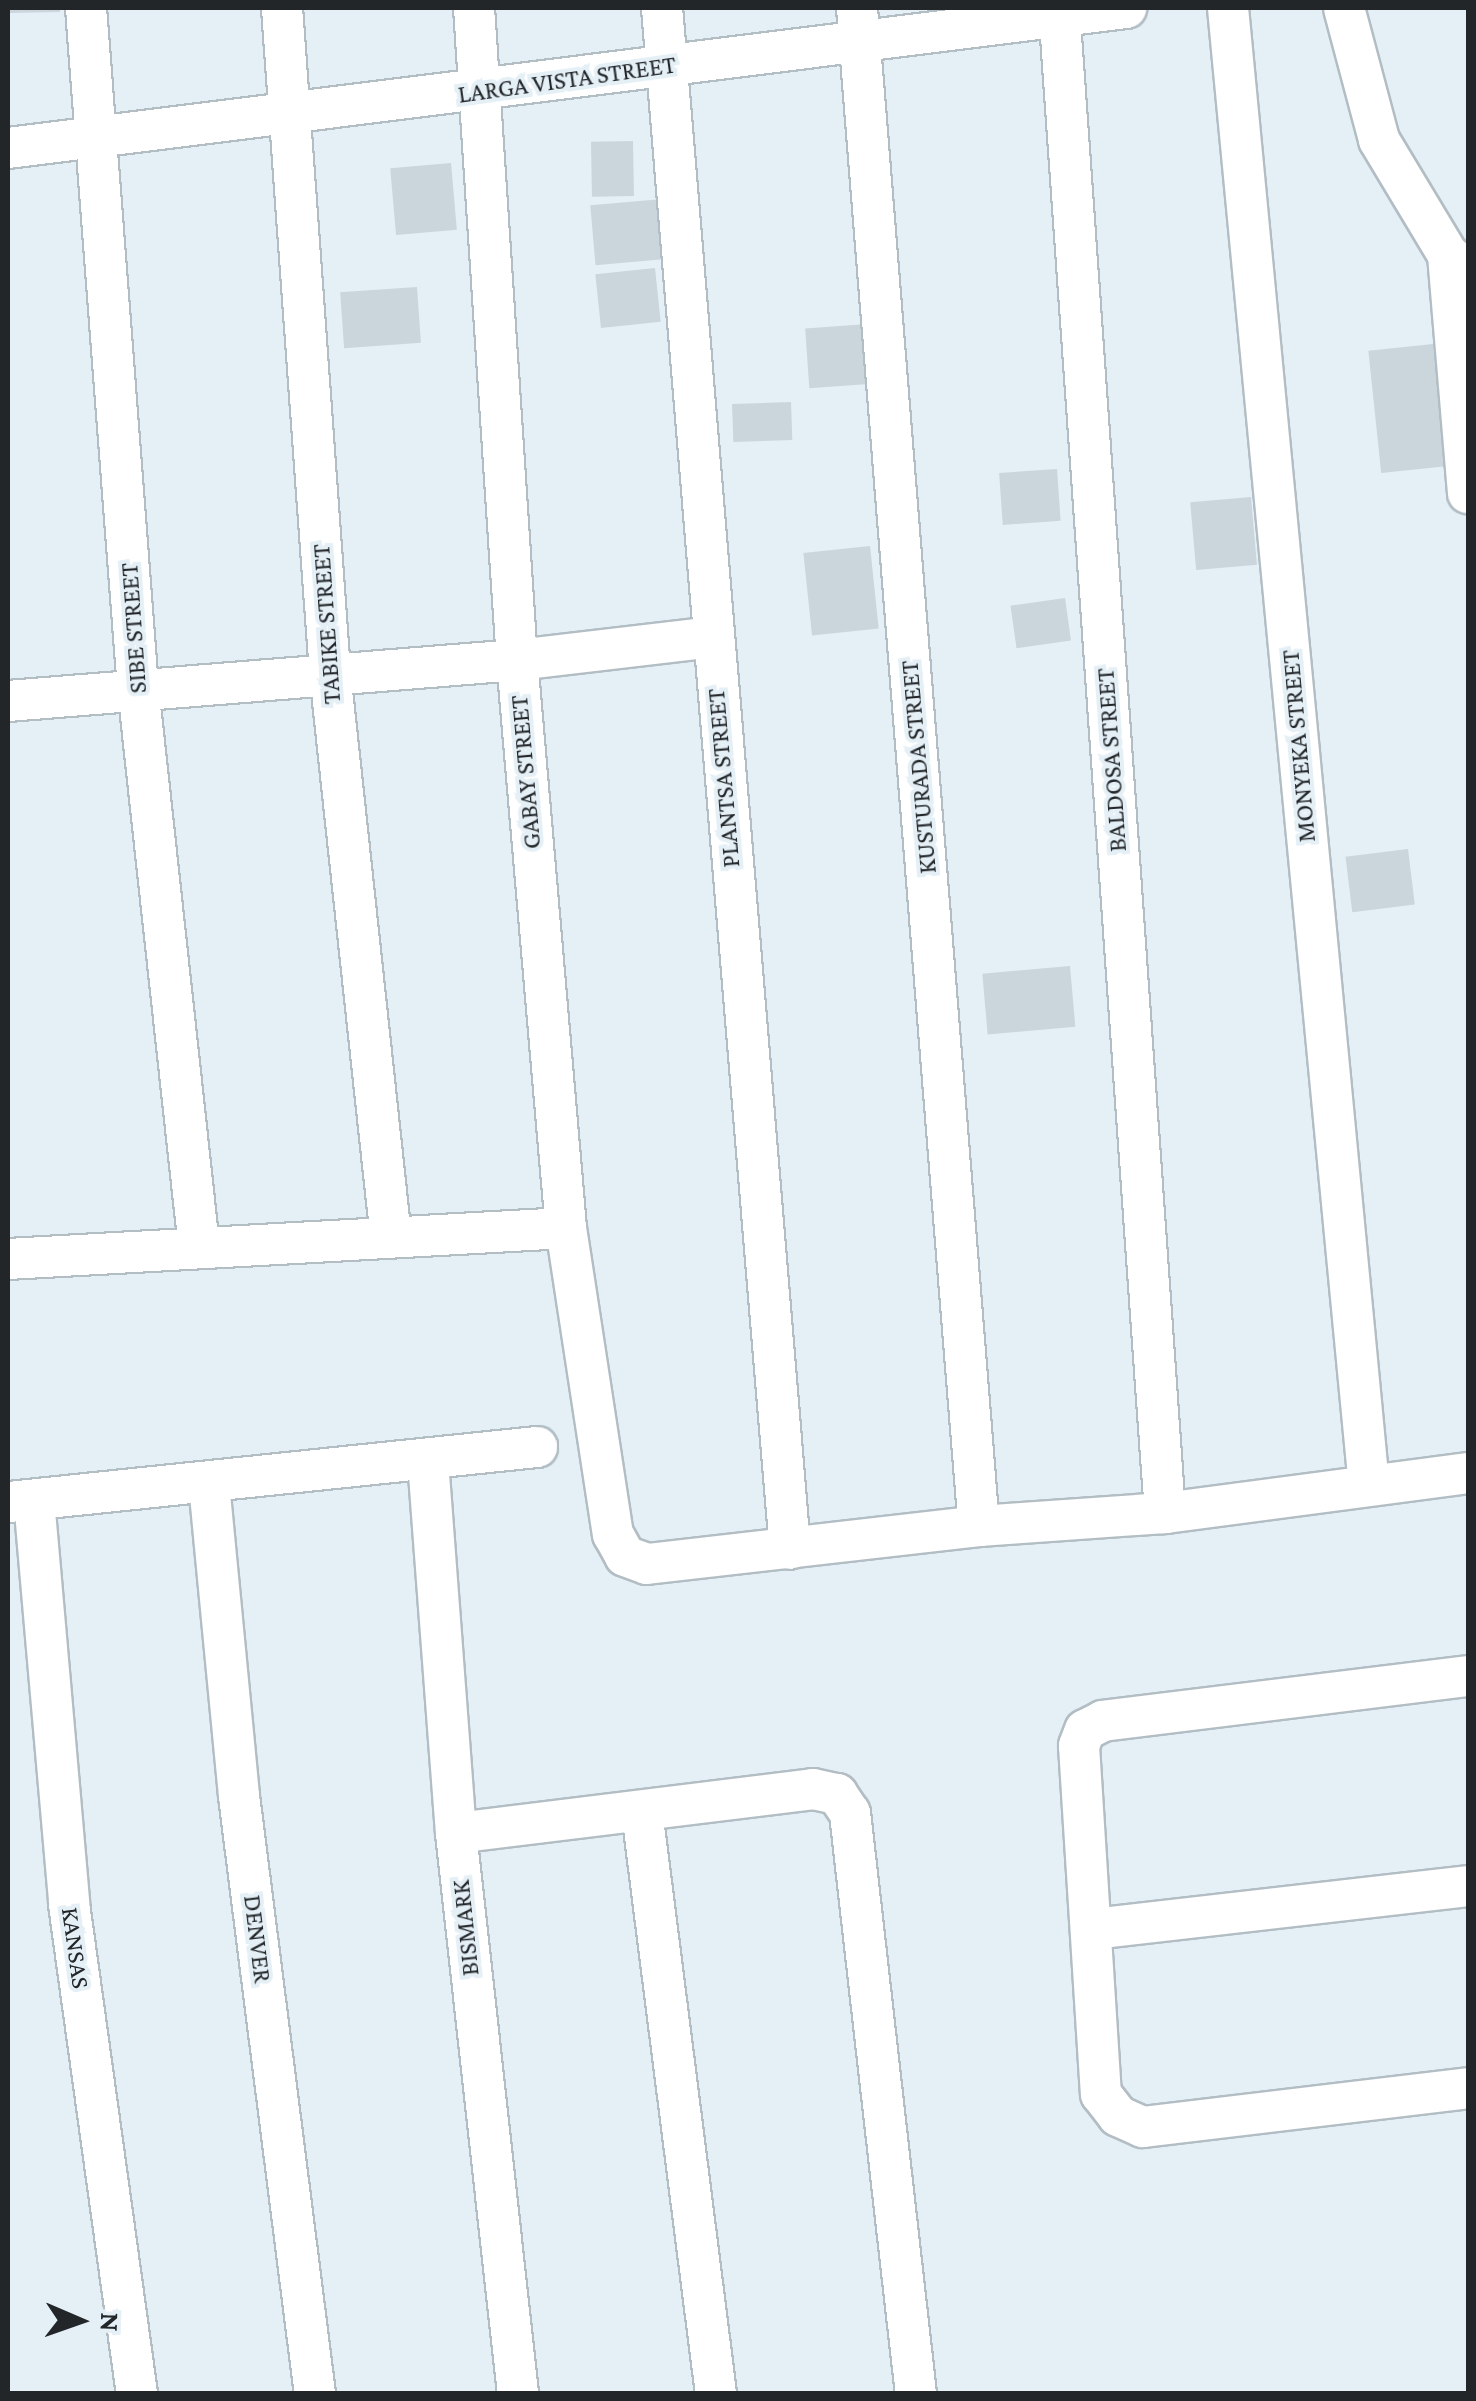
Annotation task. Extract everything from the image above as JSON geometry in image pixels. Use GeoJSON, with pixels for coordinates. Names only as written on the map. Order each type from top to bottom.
{"type":"FeatureCollection","features":[{"type":"Feature","properties":{"kind":"street","name":"SIBE STREET"},"geometry":{"type":"LineString","coordinates":[[86,8],[138,688],[198,1247]]}},
{"type":"Feature","properties":{"kind":"street","name":"TABIKE STREET"},"geometry":{"type":"LineString","coordinates":[[282,8],[330,673],[391,1238]]}},
{"type":"Feature","properties":{"kind":"street","name":"GABAY STREET"},"geometry":{"type":"LineString","coordinates":[[474,8],[517,660],[566,1228],[613,1534],[625,1556],[647,1564],[790,1549]]}},
{"type":"Feature","properties":{"kind":"street","name":"PLANTSA STREET"},"geometry":{"type":"LineString","coordinates":[[662,8],[790,1549]]}},
{"type":"Feature","properties":{"kind":"street","name":"LARGA VISTA STREET"},"geometry":{"type":"LineString","coordinates":[[8,148],[667,66],[859,25],[1126,8]]}},
{"type":"Feature","properties":{"kind":"street","name":"MONYEKA STREET"},"geometry":{"type":"LineString","coordinates":[[1228,8],[1369,1485]]}},
{"type":"Feature","properties":{"kind":"street"},"geometry":{"type":"LineString","coordinates":[[1344,8],[1379,140],[1458,262],[1468,493]]}},
{"type":"Feature","properties":{"kind":"street","name":"BALDOSA STREET"},"geometry":{"type":"LineString","coordinates":[[1060,13],[1165,1513]]}},
{"type":"Feature","properties":{"kind":"street","name":"KUSTURADA STREET"},"geometry":{"type":"LineString","coordinates":[[859,25],[979,1526]]}},
{"type":"Feature","properties":{"kind":"street"},"geometry":{"type":"LineString","coordinates":[[8,701],[517,660],[712,637]]}},
{"type":"Feature","properties":{"kind":"street"},"geometry":{"type":"LineString","coordinates":[[8,1257],[566,1228]]}},
{"type":"Feature","properties":{"kind":"street"},"geometry":{"type":"LineString","coordinates":[[20,1501],[428,1462],[537,1447]]}},
{"type":"Feature","properties":{"kind":"street","name":"BISMARK"},"geometry":{"type":"LineString","coordinates":[[428,1462],[456,1833],[518,2394]]}},
{"type":"Feature","properties":{"kind":"street"},"geometry":{"type":"LineString","coordinates":[[790,1549],[979,1526],[1165,1513],[1468,1473]]}},
{"type":"Feature","properties":{"kind":"street","name":"DENVER"},"geometry":{"type":"LineString","coordinates":[[209,1484],[239,1796],[315,2394]]}},
{"type":"Feature","properties":{"kind":"street","name":"KANSAS"},"geometry":{"type":"LineString","coordinates":[[20,1501],[68,1904],[137,2394]]}},
{"type":"Feature","properties":{"kind":"street"},"geometry":{"type":"LineString","coordinates":[[1468,1676],[1104,1721],[1085,1730],[1079,1746],[1101,2094],[1118,2116],[1143,2127],[1468,2088]]}},
{"type":"Feature","properties":{"kind":"street"},"geometry":{"type":"LineString","coordinates":[[456,1833],[813,1788],[837,1794],[850,1813],[916,2394]]}},
{"type":"Feature","properties":{"kind":"street"},"geometry":{"type":"LineString","coordinates":[[642,1812],[716,2394]]}},
{"type":"Feature","properties":{"kind":"street"},"geometry":{"type":"LineString","coordinates":[[1092,1929],[1468,1886]]}},
{"type":"Feature","properties":{"kind":"building"},"geometry":{"type":"Polygon","coordinates":[[[8,8],[60,8],[60,12],[8,13],[8,8]]]}},
{"type":"Feature","properties":{"kind":"building"},"geometry":{"type":"Polygon","coordinates":[[[633,141],[634,196],[592,197],[591,142],[633,141]]]}},
{"type":"Feature","properties":{"kind":"building"},"geometry":{"type":"Polygon","coordinates":[[[451,163],[457,230],[396,235],[390,168],[451,163]]]}},
{"type":"Feature","properties":{"kind":"building"},"geometry":{"type":"Polygon","coordinates":[[[663,199],[668,259],[596,265],[590,205],[663,199]]]}},
{"type":"Feature","properties":{"kind":"building"},"geometry":{"type":"Polygon","coordinates":[[[655,268],[661,322],[601,328],[595,274],[655,268]]]}},
{"type":"Feature","properties":{"kind":"building"},"geometry":{"type":"Polygon","coordinates":[[[417,287],[421,343],[344,348],[340,292],[417,287]]]}},
{"type":"Feature","properties":{"kind":"building"},"geometry":{"type":"Polygon","coordinates":[[[868,324],[872,384],[809,388],[805,328],[868,324]]]}},
{"type":"Feature","properties":{"kind":"building"},"geometry":{"type":"Polygon","coordinates":[[[1433,344],[1446,466],[1381,473],[1368,351],[1433,344]]]}},
{"type":"Feature","properties":{"kind":"building"},"geometry":{"type":"Polygon","coordinates":[[[791,402],[792,440],[733,442],[732,404],[791,402]]]}},
{"type":"Feature","properties":{"kind":"building"},"geometry":{"type":"Polygon","coordinates":[[[1057,469],[1061,521],[1003,525],[999,473],[1057,469]]]}},
{"type":"Feature","properties":{"kind":"building"},"geometry":{"type":"Polygon","coordinates":[[[1251,497],[1257,565],[1196,570],[1190,502],[1251,497]]]}},
{"type":"Feature","properties":{"kind":"building"},"geometry":{"type":"Polygon","coordinates":[[[870,546],[879,629],[812,636],[803,553],[870,546]]]}},
{"type":"Feature","properties":{"kind":"building"},"geometry":{"type":"Polygon","coordinates":[[[1065,598],[1071,641],[1017,648],[1011,606],[1065,598]]]}},
{"type":"Feature","properties":{"kind":"building"},"geometry":{"type":"Polygon","coordinates":[[[1408,849],[1415,905],[1352,912],[1345,857],[1408,849]]]}},
{"type":"Feature","properties":{"kind":"building"},"geometry":{"type":"Polygon","coordinates":[[[1070,966],[1075,1027],[988,1034],[982,974],[1070,966]]]}}]}
